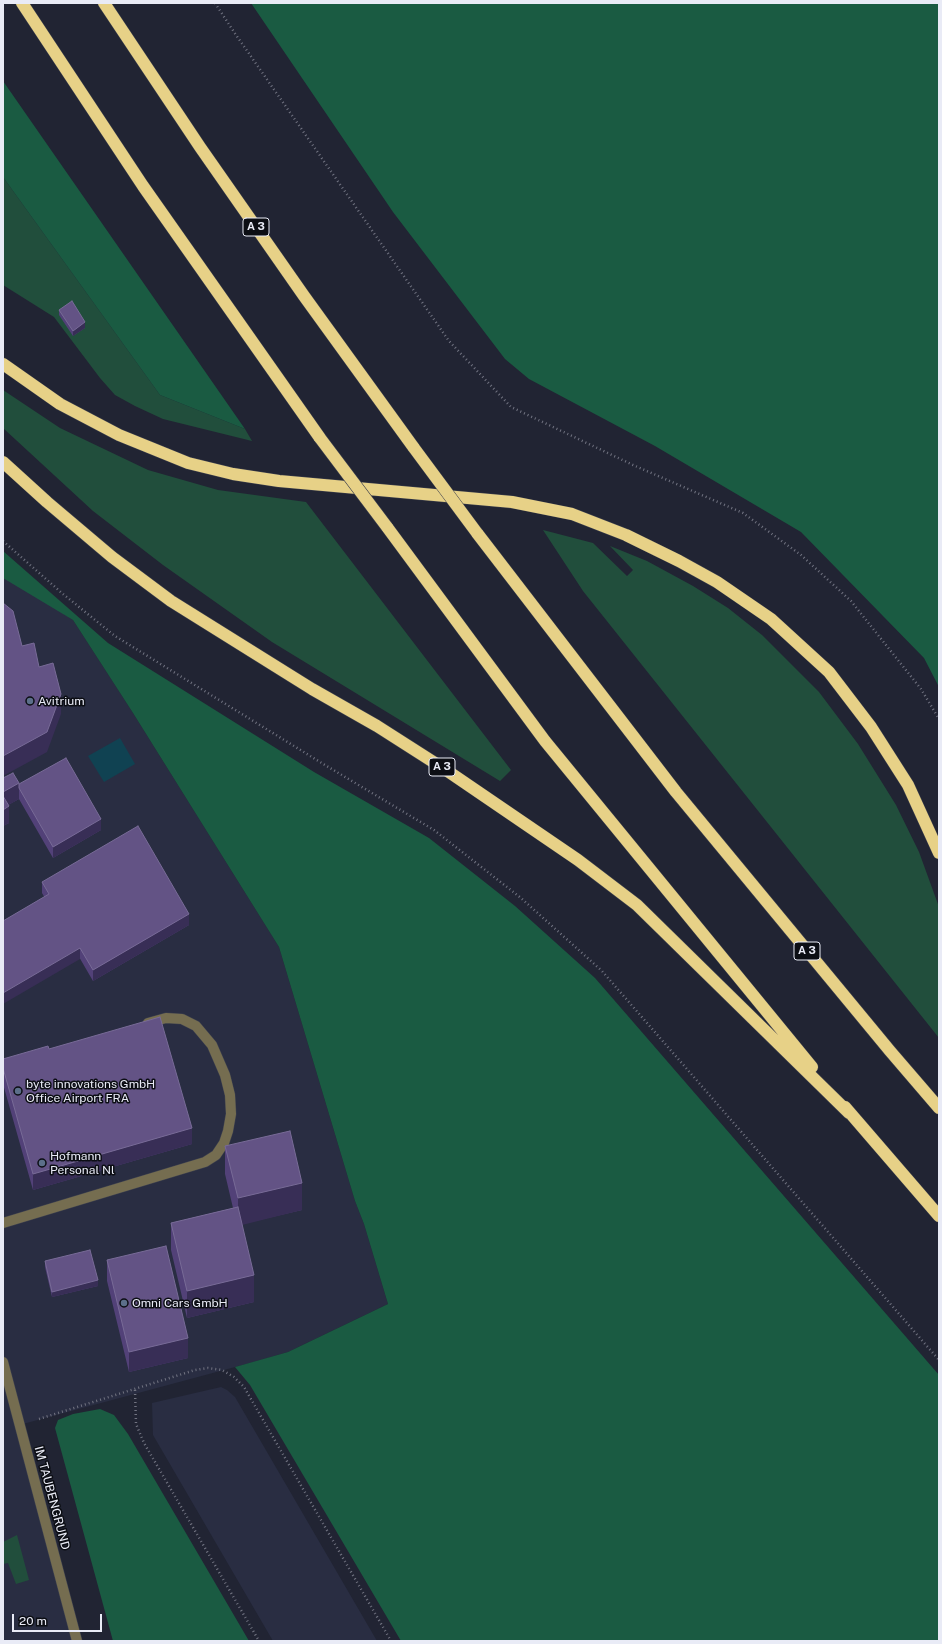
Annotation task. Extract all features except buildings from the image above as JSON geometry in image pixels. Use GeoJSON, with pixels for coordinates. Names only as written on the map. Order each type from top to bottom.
{"type":"FeatureCollection","features":[{"type":"Feature","properties":{"kind":"highway","name":"A 3"},"geometry":{"type":"LineString","coordinates":[[22,3],[144,186],[320,438],[545,741],[849,1113],[939,1216]]}},
{"type":"Feature","properties":{"kind":"highway","name":"A 3"},"geometry":{"type":"LineString","coordinates":[[104,3],[200,147],[299,289],[477,533],[676,792],[885,1045],[939,1108]]}},
{"type":"Feature","properties":{"kind":"highway"},"geometry":{"type":"LineString","coordinates":[[3,364],[60,404],[119,435],[188,463],[233,474],[279,481],[512,502],[572,514],[626,535],[679,561],[717,582],[771,619],[828,672],[871,727],[908,785],[939,853]]}},
{"type":"Feature","properties":{"kind":"highway","name":"A 3"},"geometry":{"type":"LineString","coordinates":[[3,462],[47,502],[112,557],[171,601],[312,689],[377,726],[449,772],[578,860],[637,905],[849,1113]]}},
{"type":"Feature","properties":{"kind":"street"},"geometry":{"type":"LineString","coordinates":[[3,1223],[205,1162],[216,1155],[224,1143],[231,1114],[230,1095],[225,1075],[212,1045],[196,1026],[182,1019],[166,1018],[138,1025]]}},
{"type":"Feature","properties":{"kind":"street","name":"IM TAUBENGRUND"},"geometry":{"type":"LineString","coordinates":[[3,1362],[77,1641]]}},
{"type":"Feature","properties":{"kind":"path"},"geometry":{"type":"LineString","coordinates":[[215,3],[449,341],[511,407],[633,465],[743,513],[801,556],[852,602],[921,688],[939,719]]}},
{"type":"Feature","properties":{"kind":"path"},"geometry":{"type":"LineString","coordinates":[[3,541],[63,594],[115,636],[434,830],[521,898],[602,971],[939,1360]]}},
{"type":"Feature","properties":{"kind":"path"},"geometry":{"type":"LineString","coordinates":[[19,1425],[195,1370],[208,1368],[222,1370],[234,1377],[244,1387],[391,1641]]}},
{"type":"Feature","properties":{"kind":"path"},"geometry":{"type":"LineString","coordinates":[[135,1390],[136,1424],[144,1443],[259,1641]]}},
{"type":"Feature","properties":{"kind":"shaded area"},"geometry":{"type":"Polygon","coordinates":[[[3,572],[73,620],[279,947],[355,1201],[364,1224],[388,1304],[288,1352],[19,1425],[77,1641],[3,1641],[3,572]]]}},
{"type":"Feature","properties":{"kind":"shaded area"},"geometry":{"type":"Polygon","coordinates":[[[120,738],[135,764],[104,782],[88,756],[120,738]]]}},
{"type":"Feature","properties":{"kind":"shaded area"},"geometry":{"type":"Polygon","coordinates":[[[221,1387],[235,1397],[377,1641],[273,1641],[153,1435],[152,1403],[221,1387]]]}},
{"type":"Feature","properties":{"kind":"green space"},"geometry":{"type":"Polygon","coordinates":[[[251,3],[939,3],[939,687],[924,658],[801,532],[655,446],[529,379],[505,359],[393,212],[251,3]]]}},
{"type":"Feature","properties":{"kind":"green space"},"geometry":{"type":"Polygon","coordinates":[[[3,81],[245,429],[160,395],[3,177],[3,81]]]}},
{"type":"Feature","properties":{"kind":"green space"},"geometry":{"type":"Polygon","coordinates":[[[3,177],[160,395],[245,429],[252,441],[163,419],[115,395],[100,378],[54,317],[3,285],[3,177]]]}},
{"type":"Feature","properties":{"kind":"green space"},"geometry":{"type":"Polygon","coordinates":[[[3,390],[60,428],[148,470],[218,490],[306,502],[511,770],[500,781],[272,642],[163,565],[93,511],[3,428],[3,390]]]}},
{"type":"Feature","properties":{"kind":"green space"},"geometry":{"type":"Polygon","coordinates":[[[543,530],[593,543],[627,576],[633,570],[610,546],[647,561],[693,586],[728,608],[762,635],[819,692],[858,744],[896,805],[919,852],[939,907],[939,1038],[583,591],[543,530]]]}},
{"type":"Feature","properties":{"kind":"green space"},"geometry":{"type":"Polygon","coordinates":[[[3,551],[108,643],[314,772],[429,838],[515,906],[595,978],[939,1375],[939,1641],[401,1641],[250,1385],[235,1367],[288,1352],[388,1304],[364,1224],[355,1201],[279,947],[73,620],[3,578],[3,551]]]}},
{"type":"Feature","properties":{"kind":"green space"},"geometry":{"type":"Polygon","coordinates":[[[100,1409],[114,1415],[128,1434],[249,1641],[113,1641],[55,1428],[58,1420],[73,1414],[100,1409]]]}},
{"type":"Feature","properties":{"kind":"green space"},"geometry":{"type":"Polygon","coordinates":[[[17,1535],[29,1580],[16,1584],[8,1563],[3,1564],[3,1542],[17,1535]]]}},
{"type":"Feature","properties":{"kind":"place","name":"Avitrium"},"geometry":{"type":"Point","coordinates":[30,701]}},
{"type":"Feature","properties":{"kind":"place","name":"byte innovations GmbH Office Airport FRA"},"geometry":{"type":"Point","coordinates":[18,1091]}},
{"type":"Feature","properties":{"kind":"place","name":"Hofmann Personal Nl"},"geometry":{"type":"Point","coordinates":[42,1163]}},
{"type":"Feature","properties":{"kind":"place","name":"Omni Cars GmbH"},"geometry":{"type":"Point","coordinates":[124,1303]}}]}
